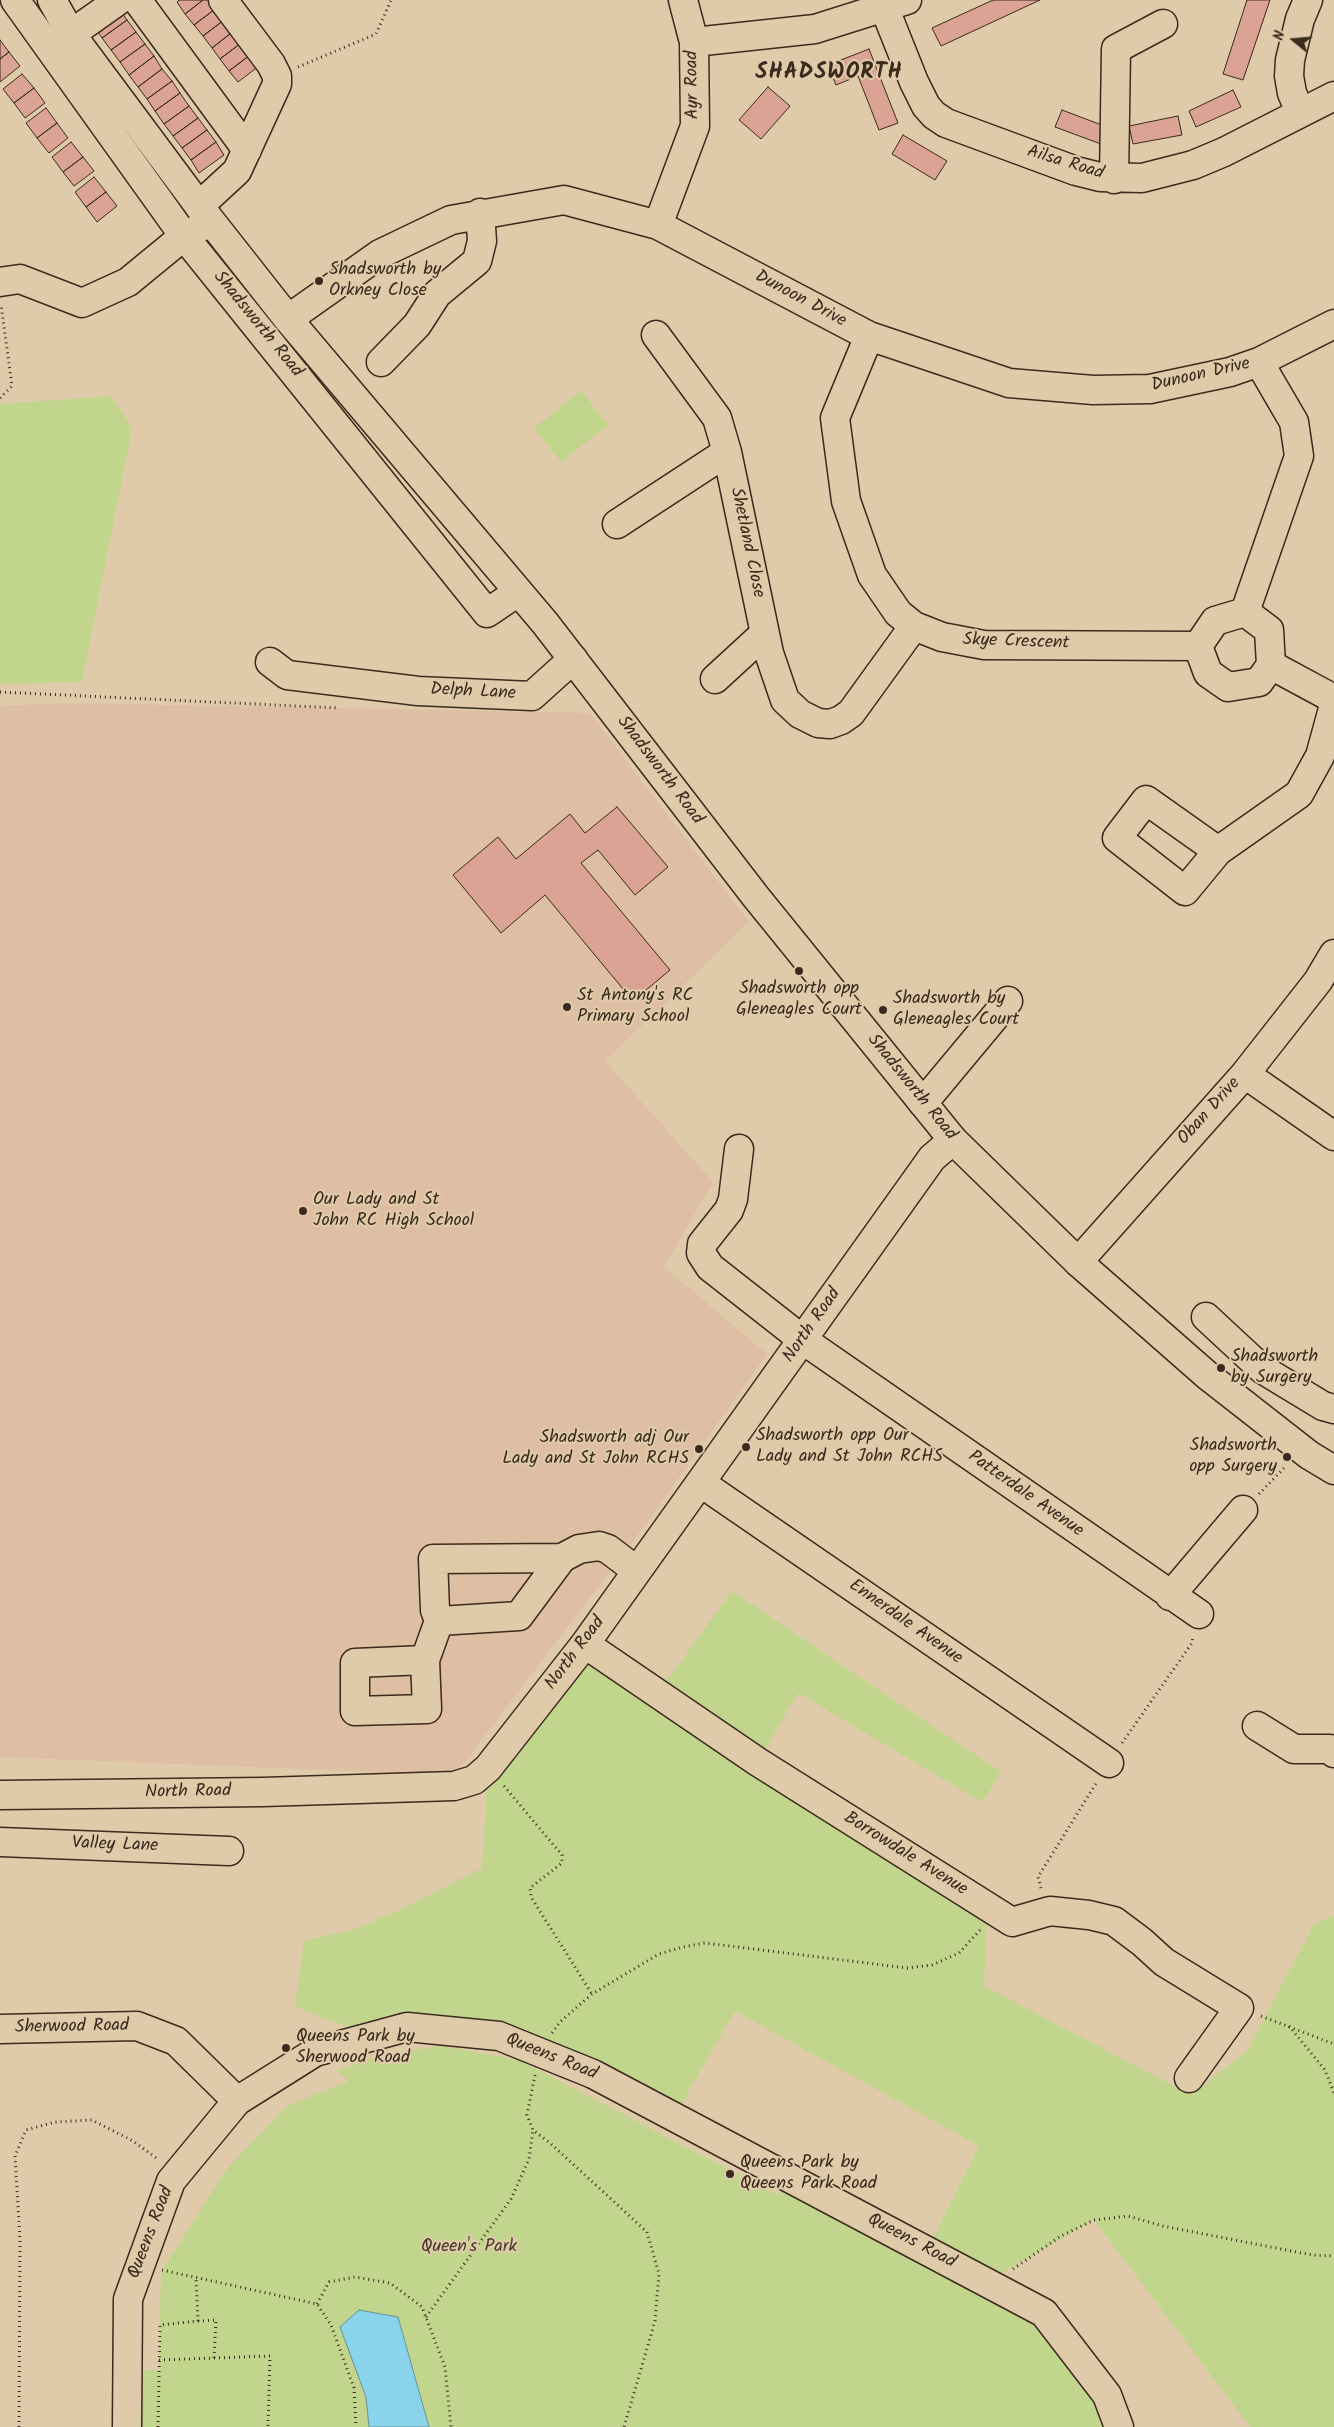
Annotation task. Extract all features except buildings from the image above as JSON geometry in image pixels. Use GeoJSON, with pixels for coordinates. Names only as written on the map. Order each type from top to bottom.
{"type":"FeatureCollection","features":[{"type":"Feature","properties":{"kind":"street","name":"Shadsworth Road"},"geometry":{"type":"LineString","coordinates":[[15,0],[184,236],[487,613],[518,592]]}},
{"type":"Feature","properties":{"kind":"street","name":"Shadsworth Road"},"geometry":{"type":"LineString","coordinates":[[52,0],[71,34],[205,214],[288,319],[573,659],[756,897],[953,1140],[1078,1262],[1208,1376],[1309,1455],[1334,1470]]}},
{"type":"Feature","properties":{"kind":"street"},"geometry":{"type":"LineString","coordinates":[[71,34],[119,0]]}},
{"type":"Feature","properties":{"kind":"street"},"geometry":{"type":"LineString","coordinates":[[137,0],[247,150]]}},
{"type":"Feature","properties":{"kind":"street"},"geometry":{"type":"LineString","coordinates":[[0,282],[20,279],[82,303],[128,282],[184,236],[205,214],[237,171],[277,84],[277,76],[272,64],[223,0]]}},
{"type":"Feature","properties":{"kind":"street","name":"Ayr Road"},"geometry":{"type":"LineString","coordinates":[[658,226],[696,126],[694,42],[683,0]]}},
{"type":"Feature","properties":{"kind":"street"},"geometry":{"type":"LineString","coordinates":[[1300,112],[1292,93],[1289,76],[1290,60],[1300,19],[1308,0]]}},
{"type":"Feature","properties":{"kind":"street"},"geometry":{"type":"LineString","coordinates":[[694,42],[815,29],[895,4]]}},
{"type":"Feature","properties":{"kind":"street","name":"Ailsa Road"},"geometry":{"type":"LineString","coordinates":[[895,4],[914,82],[926,106],[934,114],[946,123],[1068,168],[1114,179],[1142,178],[1193,165],[1224,152],[1334,96]]}},
{"type":"Feature","properties":{"kind":"street"},"geometry":{"type":"LineString","coordinates":[[1114,179],[1116,49],[1163,24]]}},
{"type":"Feature","properties":{"kind":"street","name":"Dunoon Drive"},"geometry":{"type":"LineString","coordinates":[[288,319],[380,254],[451,220],[480,213],[564,200],[658,226],[869,336],[1009,383],[1093,390],[1150,389],[1230,372],[1260,362],[1334,324]]}},
{"type":"Feature","properties":{"kind":"street"},"geometry":{"type":"LineString","coordinates":[[381,362],[417,325],[437,294],[477,261],[482,241],[480,213]]}},
{"type":"Feature","properties":{"kind":"street","name":"Shetland Close"},"geometry":{"type":"LineString","coordinates":[[656,335],[717,418],[727,452],[764,634],[785,700],[800,714],[818,724],[830,724],[851,713],[914,626]]}},
{"type":"Feature","properties":{"kind":"street","name":"Skye Crescent"},"geometry":{"type":"LineString","coordinates":[[869,336],[835,418],[846,501],[872,575],[898,613],[914,626],[942,637],[984,645],[1198,646]]}},
{"type":"Feature","properties":{"kind":"street"},"geometry":{"type":"LineString","coordinates":[[1245,612],[1299,456],[1294,422],[1260,362]]}},
{"type":"Feature","properties":{"kind":"street"},"geometry":{"type":"LineString","coordinates":[[617,524],[727,452]]}},
{"type":"Feature","properties":{"kind":"street"},"geometry":{"type":"LineString","coordinates":[[1245,612],[1269,630],[1271,665],[1259,682],[1228,687],[1208,674],[1198,646],[1214,621],[1245,612]]}},
{"type":"Feature","properties":{"kind":"street"},"geometry":{"type":"LineString","coordinates":[[715,679],[764,634]]}},
{"type":"Feature","properties":{"kind":"street","name":"Delph Lane"},"geometry":{"type":"LineString","coordinates":[[270,662],[287,675],[418,691],[532,696],[573,659]]}},
{"type":"Feature","properties":{"kind":"street"},"geometry":{"type":"LineString","coordinates":[[1271,665],[1334,699]]}},
{"type":"Feature","properties":{"kind":"street"},"geometry":{"type":"LineString","coordinates":[[1218,851],[1299,794],[1320,756],[1334,705]]}},
{"type":"Feature","properties":{"kind":"street","name":"Oban Drive"},"geometry":{"type":"LineString","coordinates":[[1078,1262],[1245,1074],[1318,981],[1334,954]]}},
{"type":"Feature","properties":{"kind":"street"},"geometry":{"type":"LineString","coordinates":[[923,1103],[1008,1000]]}},
{"type":"Feature","properties":{"kind":"street"},"geometry":{"type":"LineString","coordinates":[[1245,1074],[1334,1136]]}},
{"type":"Feature","properties":{"kind":"street","name":"North Road"},"geometry":{"type":"LineString","coordinates":[[0,1795],[262,1792],[454,1786],[474,1780],[488,1768],[585,1644],[932,1158],[953,1140]]}},
{"type":"Feature","properties":{"kind":"street","name":"Patterdale Avenue"},"geometry":{"type":"LineString","coordinates":[[739,1149],[733,1199],[729,1210],[706,1237],[702,1253],[710,1267],[803,1340],[1170,1596],[1199,1614]]}},
{"type":"Feature","properties":{"kind":"street"},"geometry":{"type":"LineString","coordinates":[[1206,1317],[1262,1370],[1323,1406],[1334,1408]]}},
{"type":"Feature","properties":{"kind":"street","name":"Ennerdale Avenue"},"geometry":{"type":"LineString","coordinates":[[701,1482],[1109,1763]]}},
{"type":"Feature","properties":{"kind":"street"},"geometry":{"type":"LineString","coordinates":[[1170,1596],[1243,1510]]}},
{"type":"Feature","properties":{"kind":"street"},"geometry":{"type":"LineString","coordinates":[[438,1621],[519,1616],[562,1558],[579,1548],[599,1546],[608,1549],[638,1571]]}},
{"type":"Feature","properties":{"kind":"street"},"geometry":{"type":"LineString","coordinates":[[425,1660],[438,1621],[435,1610],[433,1559],[562,1558]]}},
{"type":"Feature","properties":{"kind":"street","name":"Borrowdale Avenue"},"geometry":{"type":"LineString","coordinates":[[585,1644],[758,1762],[1012,1922],[1050,1912],[1088,1915],[1114,1921],[1142,1942],[1164,1962],[1239,2008]]}},
{"type":"Feature","properties":{"kind":"street"},"geometry":{"type":"LineString","coordinates":[[1257,1726],[1294,1749],[1333,1749]]}},
{"type":"Feature","properties":{"kind":"street","name":"Valley Lane"},"geometry":{"type":"LineString","coordinates":[[0,1842],[230,1851]]}},
{"type":"Feature","properties":{"kind":"street"},"geometry":{"type":"LineString","coordinates":[[1189,2078],[1239,2008]]}},
{"type":"Feature","properties":{"kind":"street","name":"Sherwood Road"},"geometry":{"type":"LineString","coordinates":[[0,2029],[137,2026],[176,2040],[237,2101]]}},
{"type":"Feature","properties":{"kind":"street","name":"Queens Road"},"geometry":{"type":"LineString","coordinates":[[127,2427],[128,2299],[171,2181],[237,2101],[315,2052],[407,2027],[499,2036],[593,2074],[1044,2313],[1107,2396],[1119,2427]]}},
{"type":"Feature","properties":{"kind":"path"},"geometry":{"type":"LineString","coordinates":[[277,76],[376,34],[391,0]]}},
{"type":"Feature","properties":{"kind":"path"},"geometry":{"type":"LineString","coordinates":[[0,300],[12,386],[0,398]]}},
{"type":"Feature","properties":{"kind":"path"},"geometry":{"type":"LineString","coordinates":[[0,692],[342,708]]}},
{"type":"Feature","properties":{"kind":"path"},"geometry":{"type":"LineString","coordinates":[[1243,1510],[1289,1462],[1309,1455]]}},
{"type":"Feature","properties":{"kind":"path"},"geometry":{"type":"LineString","coordinates":[[488,1768],[562,1855],[562,1863],[530,1888],[531,1897],[592,1994]]}},
{"type":"Feature","properties":{"kind":"path"},"geometry":{"type":"LineString","coordinates":[[426,2316],[511,2199],[529,2159],[533,2130],[527,2115],[539,2052],[560,2022],[592,1994],[659,1954],[705,1943],[908,1968],[932,1965],[959,1953],[996,1913]]}},
{"type":"Feature","properties":{"kind":"path"},"geometry":{"type":"LineString","coordinates":[[1239,2008],[1334,2044]]}},
{"type":"Feature","properties":{"kind":"path"},"geometry":{"type":"LineString","coordinates":[[1289,2026],[1325,2070],[1334,2093]]}},
{"type":"Feature","properties":{"kind":"path"},"geometry":{"type":"LineString","coordinates":[[19,2427],[20,2240],[15,2156],[26,2130],[54,2122],[92,2120],[133,2140],[177,2174]]}},
{"type":"Feature","properties":{"kind":"path"},"geometry":{"type":"LineString","coordinates":[[533,2130],[550,2143],[647,2232],[659,2274],[655,2321],[624,2427]]}},
{"type":"Feature","properties":{"kind":"path"},"geometry":{"type":"LineString","coordinates":[[986,2282],[1005,2274],[1061,2236],[1094,2220],[1128,2216],[1163,2226],[1302,2253],[1334,2256]]}},
{"type":"Feature","properties":{"kind":"path"},"geometry":{"type":"LineString","coordinates":[[140,2265],[317,2304],[331,2325],[354,2388],[356,2427]]}},
{"type":"Feature","properties":{"kind":"path"},"geometry":{"type":"LineString","coordinates":[[196,2278],[198,2321]]}},
{"type":"Feature","properties":{"kind":"path"},"geometry":{"type":"LineString","coordinates":[[317,2304],[330,2282],[355,2278],[390,2283],[422,2307],[445,2366],[451,2427]]}},
{"type":"Feature","properties":{"kind":"path"},"geometry":{"type":"LineString","coordinates":[[158,2427],[160,2325],[216,2320],[214,2358]]}},
{"type":"Feature","properties":{"kind":"path"},"geometry":{"type":"LineString","coordinates":[[159,2360],[270,2356],[268,2427]]}},
{"type":"Feature","properties":{"kind":"shaded area","name":"Our Lady and St John RC High School"},"geometry":{"type":"Polygon","coordinates":[[[64,703],[590,713],[749,922],[605,1061],[713,1182],[664,1267],[767,1354],[646,1524],[458,1771],[427,1774],[0,1757],[0,706],[64,703]]]}},
{"type":"Feature","properties":{"kind":"green space"},"geometry":{"type":"Polygon","coordinates":[[[581,391],[608,425],[561,462],[534,428],[581,391]]]}},
{"type":"Feature","properties":{"kind":"green space"},"geometry":{"type":"Polygon","coordinates":[[[112,396],[132,429],[82,682],[0,684],[0,404],[112,396]]]}},
{"type":"Feature","properties":{"kind":"green space","name":"Queen's Park"},"geometry":{"type":"Polygon","coordinates":[[[732,1591],[1001,1772],[982,1802],[798,1693],[763,1753],[988,1889],[984,1986],[1191,2095],[1247,2051],[1314,1924],[1334,1916],[1334,2427],[1250,2427],[1094,2220],[986,2282],[1044,2313],[1111,2427],[139,2427],[139,2371],[159,2370],[161,2273],[225,2171],[287,2106],[349,2081],[337,2071],[382,2054],[442,2046],[519,2060],[778,2195],[794,2181],[927,2250],[979,2146],[735,2011],[674,2117],[499,2037],[373,2036],[295,2007],[304,1941],[356,1929],[399,1910],[482,1868],[488,1768],[585,1644],[660,1690],[732,1591]]]}},
{"type":"Feature","properties":{"kind":"water"},"geometry":{"type":"Polygon","coordinates":[[[359,2310],[398,2317],[429,2427],[369,2427],[366,2397],[340,2327],[359,2310]]]}},
{"type":"Feature","properties":{"kind":"place","name":"Shadsworth by Orkney Close"},"geometry":{"type":"Point","coordinates":[319,281]}},
{"type":"Feature","properties":{"kind":"place","name":"Shadsworth opp Gleneagles Court"},"geometry":{"type":"Point","coordinates":[799,971]}},
{"type":"Feature","properties":{"kind":"place","name":"St Antony's RC Primary School"},"geometry":{"type":"Point","coordinates":[567,1007]}},
{"type":"Feature","properties":{"kind":"place","name":"Shadsworth by Gleneagles Court"},"geometry":{"type":"Point","coordinates":[883,1010]}},
{"type":"Feature","properties":{"kind":"place","name":"Our Lady and St John RC High School"},"geometry":{"type":"Point","coordinates":[303,1211]}},
{"type":"Feature","properties":{"kind":"place","name":"Shadsworth by Surgery"},"geometry":{"type":"Point","coordinates":[1221,1368]}},
{"type":"Feature","properties":{"kind":"place","name":"Shadsworth opp Our Lady and St John RCHS"},"geometry":{"type":"Point","coordinates":[746,1447]}},
{"type":"Feature","properties":{"kind":"place","name":"Shadsworth adj Our Lady and St John RCHS"},"geometry":{"type":"Point","coordinates":[699,1449]}},
{"type":"Feature","properties":{"kind":"place","name":"Shadsworth opp Surgery"},"geometry":{"type":"Point","coordinates":[1287,1457]}},
{"type":"Feature","properties":{"kind":"place","name":"Queens Park by Sherwood Road"},"geometry":{"type":"Point","coordinates":[286,2048]}},
{"type":"Feature","properties":{"kind":"place","name":"Queens Park by Queens Park Road"},"geometry":{"type":"Point","coordinates":[730,2174]}},
{"type":"Feature","properties":{"kind":"district","name":"SHADSWORTH"},"geometry":{"type":"Point","coordinates":[829,74]}}]}
